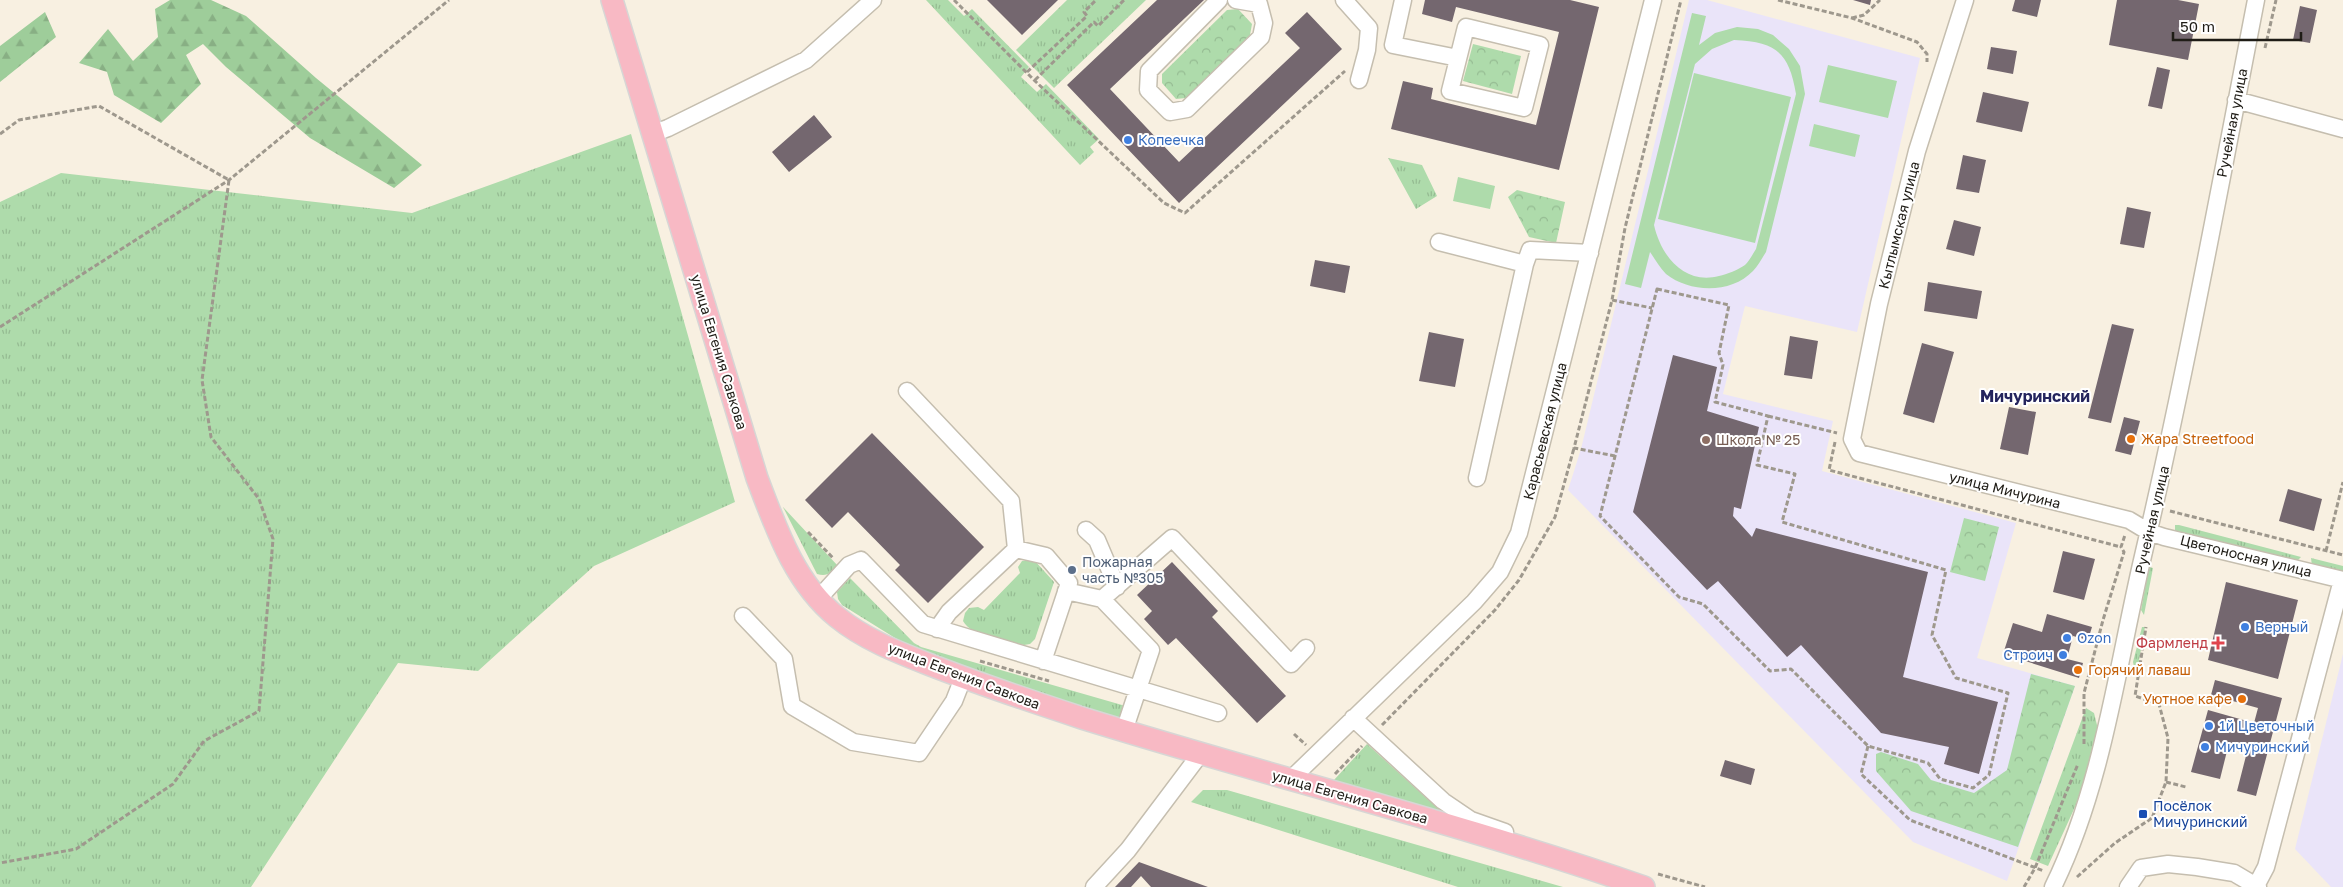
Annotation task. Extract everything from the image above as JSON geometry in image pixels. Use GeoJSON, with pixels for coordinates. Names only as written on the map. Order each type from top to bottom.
{"type":"FeatureCollection","features":[{"type":"Feature","properties":{"kind":"main road","name":"улица Евгения Савкова"},"geometry":{"type":"LineString","coordinates":[[612,0],[757,478],[778,532],[798,572],[818,599],[839,619],[885,647],[963,678],[1124,731],[1553,856],[1650,880]]}},
{"type":"Feature","properties":{"kind":"street"},"geometry":{"type":"LineString","coordinates":[[652,134],[668,128],[806,60],[873,0]]}},
{"type":"Feature","properties":{"kind":"street"},"geometry":{"type":"LineString","coordinates":[[1219,0],[1149,71],[1148,90],[1170,112],[1188,109],[1262,37],[1264,23],[1262,2],[1236,0]]}},
{"type":"Feature","properties":{"kind":"street"},"geometry":{"type":"LineString","coordinates":[[1344,0],[1369,28],[1367,50],[1358,80]]}},
{"type":"Feature","properties":{"kind":"street"},"geometry":{"type":"LineString","coordinates":[[1403,0],[1393,45],[1458,58]]}},
{"type":"Feature","properties":{"kind":"street","name":"Карасьевская улица"},"geometry":{"type":"LineString","coordinates":[[1290,780],[1445,631],[1500,572],[1519,533],[1653,0]]}},
{"type":"Feature","properties":{"kind":"street","name":"Кытлымская улица"},"geometry":{"type":"LineString","coordinates":[[1859,453],[1852,440],[1880,304],[1916,151],[1965,0]]}},
{"type":"Feature","properties":{"kind":"street","name":"Ручейная улица"},"geometry":{"type":"LineString","coordinates":[[2056,882],[2077,835],[2088,800],[2149,532],[2179,396],[2256,0]]}},
{"type":"Feature","properties":{"kind":"street"},"geometry":{"type":"LineString","coordinates":[[1466,27],[1540,45],[1524,108],[1450,91],[1458,58],[1466,27]]}},
{"type":"Feature","properties":{"kind":"street"},"geometry":{"type":"LineString","coordinates":[[2236,100],[2343,129]]}},
{"type":"Feature","properties":{"kind":"street"},"geometry":{"type":"LineString","coordinates":[[1438,242],[1524,264]]}},
{"type":"Feature","properties":{"kind":"street"},"geometry":{"type":"LineString","coordinates":[[1477,478],[1524,264],[1530,250],[1590,253]]}},
{"type":"Feature","properties":{"kind":"street"},"geometry":{"type":"LineString","coordinates":[[907,391],[1011,501],[1016,550]]}},
{"type":"Feature","properties":{"kind":"street","name":"улица Мичурина"},"geometry":{"type":"LineString","coordinates":[[1859,453],[2129,520],[2149,532]]}},
{"type":"Feature","properties":{"kind":"street"},"geometry":{"type":"LineString","coordinates":[[1086,530],[1097,540],[1117,587]]}},
{"type":"Feature","properties":{"kind":"street","name":"Цветоносная улица"},"geometry":{"type":"LineString","coordinates":[[2149,532],[2343,580]]}},
{"type":"Feature","properties":{"kind":"street"},"geometry":{"type":"LineString","coordinates":[[1102,600],[1172,538],[1290,664],[1306,648]]}},
{"type":"Feature","properties":{"kind":"street"},"geometry":{"type":"LineString","coordinates":[[937,630],[949,612],[1016,550]]}},
{"type":"Feature","properties":{"kind":"street"},"geometry":{"type":"LineString","coordinates":[[1016,550],[1046,556],[1069,583],[1043,661]]}},
{"type":"Feature","properties":{"kind":"street"},"geometry":{"type":"LineString","coordinates":[[818,599],[849,565],[861,560],[923,624],[937,630],[1139,688],[1218,713]]}},
{"type":"Feature","properties":{"kind":"street"},"geometry":{"type":"LineString","coordinates":[[2128,887],[2141,868],[2168,864],[2234,873],[2257,886],[2266,867],[2343,580]]}},
{"type":"Feature","properties":{"kind":"street"},"geometry":{"type":"LineString","coordinates":[[1066,591],[1102,600],[1151,650],[1124,731]]}},
{"type":"Feature","properties":{"kind":"street"},"geometry":{"type":"LineString","coordinates":[[742,616],[784,659],[792,706],[853,742],[919,753],[954,701],[963,678]]}},
{"type":"Feature","properties":{"kind":"street"},"geometry":{"type":"LineString","coordinates":[[1353,718],[1442,801],[1471,820],[1542,844],[1553,856]]}},
{"type":"Feature","properties":{"kind":"street"},"geometry":{"type":"LineString","coordinates":[[1094,887],[1128,850],[1201,753]]}},
{"type":"Feature","properties":{"kind":"path"},"geometry":{"type":"LineString","coordinates":[[0,328],[229,180],[449,0]]}},
{"type":"Feature","properties":{"kind":"path"},"geometry":{"type":"LineString","coordinates":[[1027,72],[1087,16],[1084,12],[1096,0]]}},
{"type":"Feature","properties":{"kind":"path"},"geometry":{"type":"LineString","coordinates":[[1035,81],[1094,22],[1098,26],[1124,0]]}},
{"type":"Feature","properties":{"kind":"path"},"geometry":{"type":"LineString","coordinates":[[1615,456],[1574,448],[1612,300],[1625,228],[1681,0]]}},
{"type":"Feature","properties":{"kind":"path"},"geometry":{"type":"LineString","coordinates":[[1778,0],[1852,18],[1864,15],[1880,0]]}},
{"type":"Feature","properties":{"kind":"path"},"geometry":{"type":"LineString","coordinates":[[0,134],[19,120],[100,106],[229,180]]}},
{"type":"Feature","properties":{"kind":"path"},"geometry":{"type":"LineString","coordinates":[[0,863],[76,849],[173,784],[204,741],[259,711],[273,538],[259,499],[211,438],[202,380],[229,180]]}},
{"type":"Feature","properties":{"kind":"path"},"geometry":{"type":"LineString","coordinates":[[1657,288],[1729,305],[1719,353],[1723,365],[1715,402],[1768,416],[1757,465],[1795,474],[1782,522],[1946,570],[1932,635],[1956,678],[2008,693],[1989,775],[1973,788],[1940,779],[1928,763],[1868,746],[1791,670],[1770,671],[1703,604],[1678,597],[1600,516],[1652,308],[1657,288]]}},
{"type":"Feature","properties":{"kind":"path"},"geometry":{"type":"LineString","coordinates":[[1612,300],[1652,308]]}},
{"type":"Feature","properties":{"kind":"path"},"geometry":{"type":"LineString","coordinates":[[2326,551],[2343,482]]}},
{"type":"Feature","properties":{"kind":"path"},"geometry":{"type":"LineString","coordinates":[[2170,511],[2343,555]]}},
{"type":"Feature","properties":{"kind":"path"},"geometry":{"type":"LineString","coordinates":[[2084,751],[2084,693],[2103,620],[2124,552],[2122,547]]}},
{"type":"Feature","properties":{"kind":"path"},"geometry":{"type":"LineString","coordinates":[[1868,746],[1861,774],[1910,820],[2035,868],[2056,882],[2071,882],[2115,843],[2152,818],[2166,782],[2168,738],[2159,704],[2135,696]]}},
{"type":"Feature","properties":{"kind":"path"},"geometry":{"type":"LineString","coordinates":[[2024,887],[2035,868],[2080,760]]}},
{"type":"Feature","properties":{"kind":"path"},"geometry":{"type":"LineString","coordinates":[[2166,782],[2186,787]]}},
{"type":"Feature","properties":{"kind":"path"},"geometry":{"type":"LineString","coordinates":[[1650,880],[1706,887]]}},
{"type":"Feature","properties":{"kind":"shaded area","name":"Школа № 25"},"geometry":{"type":"Polygon","coordinates":[[[1689,0],[1707,0],[1920,58],[1857,332],[1745,306],[1723,394],[1833,421],[1822,471],[2016,523],[1977,658],[2075,686],[2007,881],[1913,842],[1568,490],[1581,449],[1689,0]]]}},
{"type":"Feature","properties":{"kind":"shaded area"},"geometry":{"type":"Polygon","coordinates":[[[2343,654],[2343,887],[2331,887],[2295,849],[2343,654]]]}},
{"type":"Feature","properties":{"kind":"green space"},"geometry":{"type":"Polygon","coordinates":[[[170,0],[211,0],[246,16],[316,78],[422,165],[394,188],[310,138],[226,67],[203,44],[186,55],[201,84],[161,123],[114,95],[107,72],[79,63],[108,29],[133,61],[158,37],[155,9],[170,0]]]}},
{"type":"Feature","properties":{"kind":"green space"},"geometry":{"type":"Polygon","coordinates":[[[926,0],[948,0],[964,16],[972,9],[1029,67],[1021,77],[1037,92],[1046,84],[1099,139],[1090,147],[1094,152],[1080,165],[926,0]]]}},
{"type":"Feature","properties":{"kind":"green space"},"geometry":{"type":"Polygon","coordinates":[[[1067,0],[1146,0],[1054,88],[1016,50],[1067,0]]]}},
{"type":"Feature","properties":{"kind":"green space"},"geometry":{"type":"Polygon","coordinates":[[[1238,9],[1252,24],[1250,35],[1186,98],[1176,99],[1162,83],[1162,74],[1227,10],[1238,9]]]}},
{"type":"Feature","properties":{"kind":"green space"},"geometry":{"type":"Polygon","coordinates":[[[45,12],[56,37],[0,82],[0,46],[45,12]]]}},
{"type":"Feature","properties":{"kind":"green space"},"geometry":{"type":"Polygon","coordinates":[[[1692,13],[1706,16],[1699,45],[1715,33],[1737,27],[1758,29],[1773,35],[1789,49],[1800,66],[1805,94],[1766,252],[1755,269],[1744,279],[1734,284],[1710,288],[1687,285],[1666,274],[1650,252],[1641,288],[1625,284],[1692,13]],[[1734,40],[1712,49],[1695,64],[1654,225],[1657,236],[1668,257],[1676,266],[1695,276],[1706,278],[1736,270],[1745,265],[1756,249],[1796,94],[1789,68],[1778,52],[1760,43],[1734,40]]]}},
{"type":"Feature","properties":{"kind":"green space"},"geometry":{"type":"Polygon","coordinates":[[[1473,44],[1521,56],[1512,94],[1463,81],[1473,44]]]}},
{"type":"Feature","properties":{"kind":"green space"},"geometry":{"type":"Polygon","coordinates":[[[1828,65],[1897,81],[1888,118],[1819,102],[1828,65]]]}},
{"type":"Feature","properties":{"kind":"green space"},"geometry":{"type":"Polygon","coordinates":[[[1694,73],[1791,97],[1755,243],[1658,219],[1694,73]]]}},
{"type":"Feature","properties":{"kind":"green space"},"geometry":{"type":"Polygon","coordinates":[[[1814,124],[1860,135],[1855,157],[1809,146],[1814,124]]]}},
{"type":"Feature","properties":{"kind":"green space"},"geometry":{"type":"Polygon","coordinates":[[[631,134],[735,502],[594,566],[478,671],[398,663],[251,887],[0,887],[0,202],[61,173],[412,213],[631,134]]]}},
{"type":"Feature","properties":{"kind":"green space"},"geometry":{"type":"Polygon","coordinates":[[[1388,158],[1422,165],[1437,196],[1416,209],[1388,158]]]}},
{"type":"Feature","properties":{"kind":"green space"},"geometry":{"type":"Polygon","coordinates":[[[1458,177],[1495,186],[1490,209],[1453,201],[1458,177]]]}},
{"type":"Feature","properties":{"kind":"green space"},"geometry":{"type":"Polygon","coordinates":[[[1517,190],[1565,202],[1556,243],[1529,237],[1508,197],[1517,190]]]}},
{"type":"Feature","properties":{"kind":"green space"},"geometry":{"type":"Polygon","coordinates":[[[783,507],[838,566],[831,572],[826,575],[817,574],[783,507]]]}},
{"type":"Feature","properties":{"kind":"green space"},"geometry":{"type":"Polygon","coordinates":[[[1964,518],[1999,527],[1985,581],[1950,572],[1964,518]]]}},
{"type":"Feature","properties":{"kind":"green space"},"geometry":{"type":"Polygon","coordinates":[[[2175,525],[2301,557],[2296,562],[2175,532],[2175,525]]]}},
{"type":"Feature","properties":{"kind":"green space"},"geometry":{"type":"Polygon","coordinates":[[[2311,558],[2343,566],[2343,574],[2312,566],[2311,558]]]}},
{"type":"Feature","properties":{"kind":"green space"},"geometry":{"type":"Polygon","coordinates":[[[1022,561],[1035,561],[1054,582],[1035,639],[1030,644],[1024,645],[982,635],[968,627],[963,621],[965,613],[969,608],[978,607],[984,610],[1020,573],[1018,567],[1022,561]]]}},
{"type":"Feature","properties":{"kind":"green space"},"geometry":{"type":"Polygon","coordinates":[[[2149,567],[2153,568],[2144,615],[2141,610],[2149,567]]]}},
{"type":"Feature","properties":{"kind":"green space"},"geometry":{"type":"Polygon","coordinates":[[[850,578],[914,643],[921,647],[1129,707],[1123,718],[1115,721],[916,651],[842,605],[838,599],[837,592],[850,578]]]}},
{"type":"Feature","properties":{"kind":"green space"},"geometry":{"type":"Polygon","coordinates":[[[2142,627],[2145,627],[2136,677],[2133,662],[2142,627]]]}},
{"type":"Feature","properties":{"kind":"green space"},"geometry":{"type":"Polygon","coordinates":[[[2031,674],[2075,686],[2018,847],[1911,811],[1876,771],[1876,754],[1881,752],[1918,764],[1931,780],[1974,793],[2007,770],[2031,674]]]}},
{"type":"Feature","properties":{"kind":"green space"},"geometry":{"type":"Polygon","coordinates":[[[2086,708],[2094,713],[2098,729],[2087,774],[2075,807],[2048,866],[2030,859],[2086,708]]]}},
{"type":"Feature","properties":{"kind":"green space"},"geometry":{"type":"Polygon","coordinates":[[[1367,744],[1444,814],[1334,780],[1367,744]]]}},
{"type":"Feature","properties":{"kind":"green space"},"geometry":{"type":"Polygon","coordinates":[[[1203,790],[1227,790],[1563,887],[1458,887],[1191,802],[1203,790]]]}},
{"type":"Feature","properties":{"kind":"building"},"geometry":{"type":"Polygon","coordinates":[[[987,0],[1058,0],[1022,35],[987,0]]]}},
{"type":"Feature","properties":{"kind":"building"},"geometry":{"type":"Polygon","coordinates":[[[1157,0],[1204,0],[1110,89],[1179,162],[1300,48],[1285,33],[1307,12],[1342,49],[1179,203],[1067,85],[1157,0]]]}},
{"type":"Feature","properties":{"kind":"building"},"geometry":{"type":"Polygon","coordinates":[[[1425,0],[1570,0],[1599,7],[1559,170],[1391,129],[1403,81],[1433,88],[1431,99],[1536,125],[1559,32],[1456,7],[1452,22],[1422,14],[1425,0]]]}},
{"type":"Feature","properties":{"kind":"building"},"geometry":{"type":"Polygon","coordinates":[[[1853,0],[1871,0],[1870,5],[1853,0]]]}},
{"type":"Feature","properties":{"kind":"building"},"geometry":{"type":"Polygon","coordinates":[[[2015,0],[2041,0],[2037,17],[2012,11],[2015,0]]]}},
{"type":"Feature","properties":{"kind":"building"},"geometry":{"type":"Polygon","coordinates":[[[2117,0],[2178,0],[2199,4],[2188,60],[2109,45],[2117,0]]]}},
{"type":"Feature","properties":{"kind":"building"},"geometry":{"type":"Polygon","coordinates":[[[2300,6],[2317,10],[2310,43],[2293,40],[2300,6]]]}},
{"type":"Feature","properties":{"kind":"building"},"geometry":{"type":"Polygon","coordinates":[[[1991,47],[2017,51],[2013,74],[1987,69],[1991,47]]]}},
{"type":"Feature","properties":{"kind":"building"},"geometry":{"type":"Polygon","coordinates":[[[2157,67],[2170,70],[2162,109],[2148,106],[2157,67]]]}},
{"type":"Feature","properties":{"kind":"building"},"geometry":{"type":"Polygon","coordinates":[[[1983,92],[2029,102],[2022,132],[1976,122],[1983,92]]]}},
{"type":"Feature","properties":{"kind":"building"},"geometry":{"type":"Polygon","coordinates":[[[814,115],[832,137],[789,172],[772,152],[814,115]]]}},
{"type":"Feature","properties":{"kind":"building"},"geometry":{"type":"Polygon","coordinates":[[[1963,155],[1986,160],[1979,193],[1956,189],[1963,155]]]}},
{"type":"Feature","properties":{"kind":"building"},"geometry":{"type":"Polygon","coordinates":[[[2127,207],[2151,212],[2144,248],[2120,244],[2127,207]]]}},
{"type":"Feature","properties":{"kind":"building"},"geometry":{"type":"Polygon","coordinates":[[[1954,220],[1981,227],[1974,256],[1946,249],[1954,220]]]}},
{"type":"Feature","properties":{"kind":"building"},"geometry":{"type":"Polygon","coordinates":[[[1315,260],[1350,266],[1345,293],[1310,286],[1315,260]]]}},
{"type":"Feature","properties":{"kind":"building"},"geometry":{"type":"Polygon","coordinates":[[[1928,282],[1982,291],[1977,319],[1924,311],[1928,282]]]}},
{"type":"Feature","properties":{"kind":"building"},"geometry":{"type":"Polygon","coordinates":[[[2112,324],[2134,329],[2111,423],[2088,418],[2112,324]]]}},
{"type":"Feature","properties":{"kind":"building"},"geometry":{"type":"Polygon","coordinates":[[[1429,332],[1464,339],[1455,387],[1419,381],[1429,332]]]}},
{"type":"Feature","properties":{"kind":"building"},"geometry":{"type":"Polygon","coordinates":[[[1790,336],[1818,341],[1812,379],[1784,375],[1790,336]]]}},
{"type":"Feature","properties":{"kind":"building"},"geometry":{"type":"Polygon","coordinates":[[[1922,343],[1954,352],[1934,423],[1903,414],[1922,343]]]}},
{"type":"Feature","properties":{"kind":"building"},"geometry":{"type":"Polygon","coordinates":[[[1673,355],[1717,367],[1707,411],[1759,427],[1741,509],[1734,507],[1733,516],[1752,537],[1756,528],[1928,572],[1903,677],[1998,702],[1979,774],[1944,764],[1949,747],[1881,733],[1801,645],[1787,657],[1718,581],[1707,590],[1633,512],[1673,355]]]}},
{"type":"Feature","properties":{"kind":"building"},"geometry":{"type":"Polygon","coordinates":[[[2009,407],[2036,412],[2028,455],[2000,449],[2009,407]]]}},
{"type":"Feature","properties":{"kind":"building"},"geometry":{"type":"Polygon","coordinates":[[[2124,417],[2140,421],[2131,455],[2115,451],[2124,417]]]}},
{"type":"Feature","properties":{"kind":"building"},"geometry":{"type":"Polygon","coordinates":[[[872,433],[984,547],[928,603],[895,570],[900,565],[848,512],[832,528],[805,500],[872,433]]]}},
{"type":"Feature","properties":{"kind":"building"},"geometry":{"type":"Polygon","coordinates":[[[2288,489],[2322,499],[2314,531],[2279,521],[2288,489]]]}},
{"type":"Feature","properties":{"kind":"building"},"geometry":{"type":"Polygon","coordinates":[[[2063,551],[2095,559],[2084,600],[2053,592],[2063,551]]]}},
{"type":"Feature","properties":{"kind":"building"},"geometry":{"type":"Polygon","coordinates":[[[1172,562],[1218,611],[1212,617],[1286,696],[1257,723],[1176,638],[1168,645],[1144,619],[1152,611],[1137,595],[1172,562]]]}},
{"type":"Feature","properties":{"kind":"building"},"geometry":{"type":"Polygon","coordinates":[[[2226,582],[2298,600],[2278,679],[2208,660],[2226,582]]]}},
{"type":"Feature","properties":{"kind":"building"},"geometry":{"type":"Polygon","coordinates":[[[2047,614],[2092,627],[2088,640],[2073,636],[2067,659],[2083,663],[2079,678],[2003,654],[2013,623],[2042,632],[2047,614]]]}},
{"type":"Feature","properties":{"kind":"building"},"geometry":{"type":"Polygon","coordinates":[[[2215,680],[2282,698],[2256,796],[2237,791],[2248,748],[2229,743],[2220,779],[2191,772],[2208,710],[2254,723],[2258,708],[2211,695],[2215,680]]]}},
{"type":"Feature","properties":{"kind":"building"},"geometry":{"type":"Polygon","coordinates":[[[1725,760],[1755,769],[1751,785],[1720,776],[1725,760]]]}},
{"type":"Feature","properties":{"kind":"building"},"geometry":{"type":"Polygon","coordinates":[[[1139,862],[1208,887],[1151,887],[1141,876],[1131,887],[1115,887],[1139,862]]]}},
{"type":"Feature","properties":{"kind":"place","name":"Копеечка"},"geometry":{"type":"Point","coordinates":[1128,140]}},
{"type":"Feature","properties":{"kind":"place","name":"Жара Streetfood"},"geometry":{"type":"Point","coordinates":[2131,439]}},
{"type":"Feature","properties":{"kind":"place","name":"Школа № 25"},"geometry":{"type":"Point","coordinates":[1706,440]}},
{"type":"Feature","properties":{"kind":"place","name":"Пожарная часть №305"},"geometry":{"type":"Point","coordinates":[1072,570]}},
{"type":"Feature","properties":{"kind":"place","name":"Верный"},"geometry":{"type":"Point","coordinates":[2245,627]}},
{"type":"Feature","properties":{"kind":"place","name":"Ozon"},"geometry":{"type":"Point","coordinates":[2067,638]}},
{"type":"Feature","properties":{"kind":"place","name":"Фармленд"},"geometry":{"type":"Point","coordinates":[2218,643]}},
{"type":"Feature","properties":{"kind":"place","name":"Строич"},"geometry":{"type":"Point","coordinates":[2063,655]}},
{"type":"Feature","properties":{"kind":"place","name":"Горячий лаваш"},"geometry":{"type":"Point","coordinates":[2078,670]}},
{"type":"Feature","properties":{"kind":"place","name":"Уютное кафе"},"geometry":{"type":"Point","coordinates":[2242,699]}},
{"type":"Feature","properties":{"kind":"place","name":"1й Цветочный"},"geometry":{"type":"Point","coordinates":[2209,726]}},
{"type":"Feature","properties":{"kind":"place","name":"Мичуринский"},"geometry":{"type":"Point","coordinates":[2205,747]}},
{"type":"Feature","properties":{"kind":"place","name":"Посёлок Мичуринский"},"geometry":{"type":"Point","coordinates":[2143,814]}},
{"type":"Feature","properties":{"kind":"district","name":"Мичуринский"},"geometry":{"type":"Point","coordinates":[2035,396]}}]}
